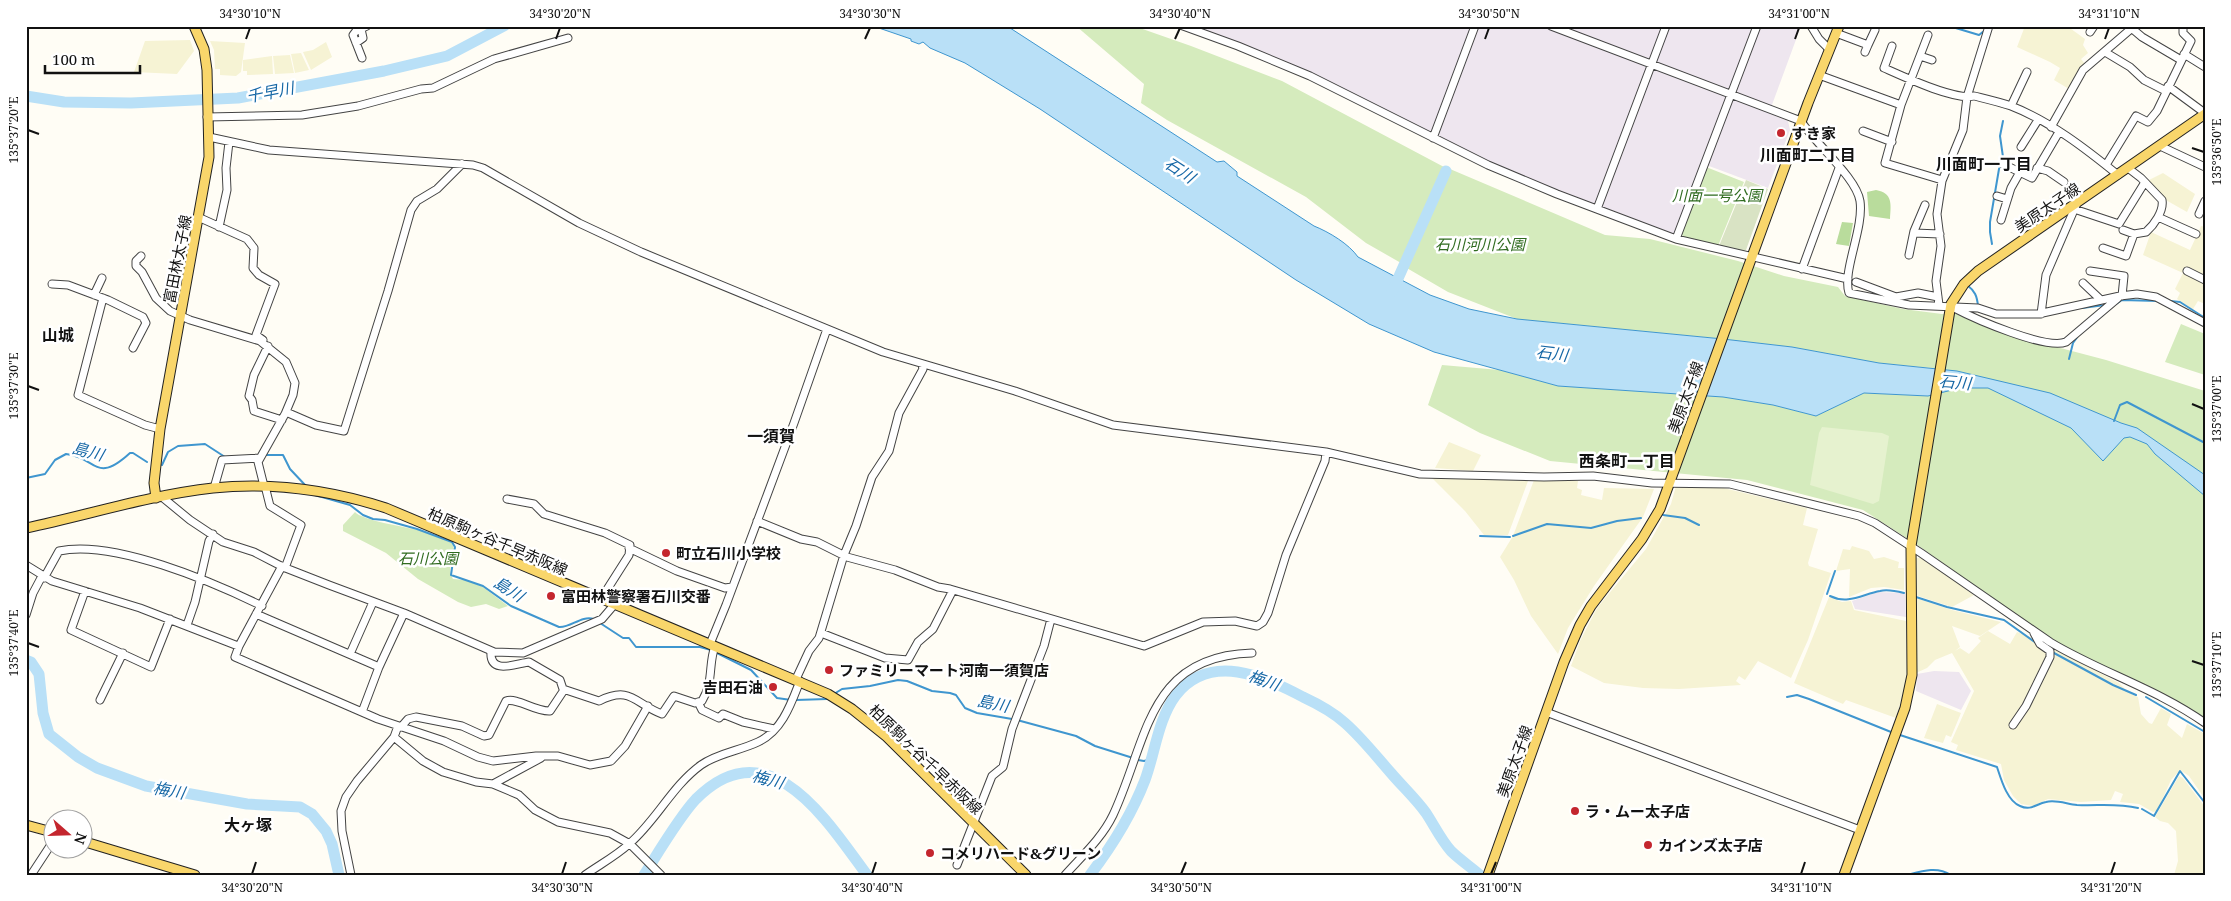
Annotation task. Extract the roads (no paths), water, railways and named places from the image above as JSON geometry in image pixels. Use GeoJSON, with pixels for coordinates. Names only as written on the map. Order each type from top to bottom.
{"type":"FeatureCollection","features":[{"type":"Feature","properties":{"kind":"main road","name":"富田林太子線"},"geometry":{"type":"LineString","coordinates":[[159,498],[154,483],[160,429],[208,167],[208,81],[205,55],[194,26]]}},
{"type":"Feature","properties":{"kind":"main road","name":"美原太子線"},"geometry":{"type":"LineString","coordinates":[[1489,871],[1546,712],[1580,625],[1591,606],[1642,539],[1660,509],[1801,121],[1838,29]]}},
{"type":"Feature","properties":{"kind":"main road","name":"美原太子線"},"geometry":{"type":"LineString","coordinates":[[1844,875],[1905,708],[1911,686],[1911,543],[1950,308],[1959,290],[1973,276],[2204,115]]}},
{"type":"Feature","properties":{"kind":"main road","name":"柏原駒ヶ谷千早赤阪線"},"geometry":{"type":"LineString","coordinates":[[26,528],[159,498],[214,488],[265,486],[330,493],[386,508],[614,605],[798,680],[842,702],[877,728],[1026,875]]}},
{"type":"Feature","properties":{"kind":"main road"},"geometry":{"type":"LineString","coordinates":[[26,825],[42,829]]}},
{"type":"Feature","properties":{"kind":"main road"},"geometry":{"type":"LineString","coordinates":[[92,844],[195,875]]}},
{"type":"Feature","properties":{"kind":"street"},"geometry":{"type":"LineString","coordinates":[[1183,26],[1205,30],[1310,76],[1511,175],[1597,209],[1676,239],[1848,279]]}},
{"type":"Feature","properties":{"kind":"street"},"geometry":{"type":"LineString","coordinates":[[1433,138],[1476,26]]}},
{"type":"Feature","properties":{"kind":"street"},"geometry":{"type":"LineString","coordinates":[[1551,26],[1801,121],[1810,136],[1854,184],[1860,201],[1860,218],[1848,279],[1849,293],[1909,305],[1939,301]]}},
{"type":"Feature","properties":{"kind":"street"},"geometry":{"type":"LineString","coordinates":[[1597,209],[1666,26]]}},
{"type":"Feature","properties":{"kind":"street"},"geometry":{"type":"LineString","coordinates":[[1676,239],[1757,26]]}},
{"type":"Feature","properties":{"kind":"street"},"geometry":{"type":"LineString","coordinates":[[1811,26],[1819,40],[1829,49]]}},
{"type":"Feature","properties":{"kind":"street"},"geometry":{"type":"LineString","coordinates":[[1939,301],[1936,281],[1941,246],[1937,214],[1942,180],[1963,130],[1967,97],[1989,26]]}},
{"type":"Feature","properties":{"kind":"street"},"geometry":{"type":"LineString","coordinates":[[2106,165],[2136,116],[2150,122],[2190,40],[2183,33],[2183,26]]}},
{"type":"Feature","properties":{"kind":"street"},"geometry":{"type":"LineString","coordinates":[[2051,127],[2083,70],[2105,52],[2130,27],[2142,37],[2205,67]]}},
{"type":"Feature","properties":{"kind":"street"},"geometry":{"type":"LineString","coordinates":[[362,58],[353,35],[364,28]]}},
{"type":"Feature","properties":{"kind":"street"},"geometry":{"type":"LineString","coordinates":[[1838,29],[1866,48],[1875,30]]}},
{"type":"Feature","properties":{"kind":"street"},"geometry":{"type":"LineString","coordinates":[[1928,35],[1901,105],[1885,163],[1942,180]]}},
{"type":"Feature","properties":{"kind":"street"},"geometry":{"type":"LineString","coordinates":[[207,116],[302,115],[358,106],[421,89],[433,88],[494,59],[568,38]]}},
{"type":"Feature","properties":{"kind":"street"},"geometry":{"type":"LineString","coordinates":[[1892,46],[1884,68],[1952,95],[1974,96],[2011,106],[2059,132],[2118,175]]}},
{"type":"Feature","properties":{"kind":"street"},"geometry":{"type":"LineString","coordinates":[[2105,52],[2130,67],[2144,80],[2167,88],[2202,111],[2204,115]]}},
{"type":"Feature","properties":{"kind":"street"},"geometry":{"type":"LineString","coordinates":[[1920,56],[1932,60]]}},
{"type":"Feature","properties":{"kind":"street"},"geometry":{"type":"LineString","coordinates":[[2011,106],[2027,72]]}},
{"type":"Feature","properties":{"kind":"street"},"geometry":{"type":"LineString","coordinates":[[1819,75],[1901,105]]}},
{"type":"Feature","properties":{"kind":"street"},"geometry":{"type":"LineString","coordinates":[[2021,147],[2038,120]]}},
{"type":"Feature","properties":{"kind":"street"},"geometry":{"type":"LineString","coordinates":[[1863,131],[1892,142]]}},
{"type":"Feature","properties":{"kind":"street"},"geometry":{"type":"LineString","coordinates":[[2003,164],[2032,178],[2059,132]]}},
{"type":"Feature","properties":{"kind":"street"},"geometry":{"type":"LineString","coordinates":[[209,137],[269,150],[462,164],[483,168],[579,223],[641,252],[883,352],[1015,391],[1113,425],[1326,452],[1420,474],[1544,477],[1593,476],[1730,484],[1748,490],[1824,506],[1868,519],[1911,543],[2032,630],[2068,653],[2164,699],[2205,723]]}},
{"type":"Feature","properties":{"kind":"street"},"geometry":{"type":"LineString","coordinates":[[219,227],[227,190],[226,168],[229,142]]}},
{"type":"Feature","properties":{"kind":"street"},"geometry":{"type":"LineString","coordinates":[[2160,146],[2205,167]]}},
{"type":"Feature","properties":{"kind":"street"},"geometry":{"type":"LineString","coordinates":[[286,412],[316,425],[344,431],[411,210],[417,201],[437,189],[462,164]]}},
{"type":"Feature","properties":{"kind":"street"},"geometry":{"type":"LineString","coordinates":[[1802,269],[1839,168]]}},
{"type":"Feature","properties":{"kind":"street"},"geometry":{"type":"LineString","coordinates":[[2037,168],[2048,171],[2064,182]]}},
{"type":"Feature","properties":{"kind":"street"},"geometry":{"type":"LineString","coordinates":[[2123,230],[2134,234],[2146,232],[2158,217],[2163,205],[2162,200],[2145,182],[2128,168]]}},
{"type":"Feature","properties":{"kind":"street"},"geometry":{"type":"LineString","coordinates":[[2001,220],[2007,198],[2020,172]]}},
{"type":"Feature","properties":{"kind":"street"},"geometry":{"type":"LineString","coordinates":[[2041,314],[2046,275],[2075,206],[2119,224],[2145,182]]}},
{"type":"Feature","properties":{"kind":"street"},"geometry":{"type":"LineString","coordinates":[[1997,196],[2007,198]]}},
{"type":"Feature","properties":{"kind":"street"},"geometry":{"type":"LineString","coordinates":[[2198,214],[2205,201]]}},
{"type":"Feature","properties":{"kind":"street"},"geometry":{"type":"LineString","coordinates":[[1909,256],[1914,233],[1925,205]]}},
{"type":"Feature","properties":{"kind":"street"},"geometry":{"type":"LineString","coordinates":[[198,217],[247,239],[254,248],[253,268],[259,275],[275,284],[256,334],[268,343],[268,346]]}},
{"type":"Feature","properties":{"kind":"street"},"geometry":{"type":"LineString","coordinates":[[2158,217],[2196,234]]}},
{"type":"Feature","properties":{"kind":"street"},"geometry":{"type":"LineString","coordinates":[[1914,233],[1940,234]]}},
{"type":"Feature","properties":{"kind":"street"},"geometry":{"type":"LineString","coordinates":[[2104,248],[2126,256],[2134,234]]}},
{"type":"Feature","properties":{"kind":"street"},"geometry":{"type":"LineString","coordinates":[[141,256],[136,262],[136,266],[142,272],[156,298],[170,311],[260,341],[286,362],[292,371],[294,382],[293,395],[282,420],[259,458],[258,465],[270,506],[301,524],[283,567],[238,646],[235,657],[362,712],[444,741],[487,760],[502,761],[536,756],[558,756],[590,765],[611,761],[625,746],[648,706]]}},
{"type":"Feature","properties":{"kind":"street"},"geometry":{"type":"LineString","coordinates":[[1856,282],[1896,297],[1918,293],[1965,314],[2052,345],[2066,342],[2121,296],[2124,276],[2090,271]]}},
{"type":"Feature","properties":{"kind":"street"},"geometry":{"type":"LineString","coordinates":[[2187,271],[2205,280]]}},
{"type":"Feature","properties":{"kind":"street"},"geometry":{"type":"LineString","coordinates":[[94,295],[102,278]]}},
{"type":"Feature","properties":{"kind":"street"},"geometry":{"type":"LineString","coordinates":[[2083,283],[2100,300]]}},
{"type":"Feature","properties":{"kind":"street"},"geometry":{"type":"LineString","coordinates":[[52,284],[68,285],[103,298],[143,317],[146,323],[133,348]]}},
{"type":"Feature","properties":{"kind":"street"},"geometry":{"type":"LineString","coordinates":[[1950,308],[1978,308],[1996,314],[2041,314],[2100,300],[2137,294],[2156,297],[2205,323]]}},
{"type":"Feature","properties":{"kind":"street"},"geometry":{"type":"LineString","coordinates":[[103,298],[78,395],[145,425],[160,429]]}},
{"type":"Feature","properties":{"kind":"street"},"geometry":{"type":"LineString","coordinates":[[564,690],[599,701],[616,693],[625,695],[662,714],[674,696],[695,703],[702,701],[706,695],[711,676],[712,645],[827,329]]}},
{"type":"Feature","properties":{"kind":"street"},"geometry":{"type":"LineString","coordinates":[[268,346],[254,375],[249,396],[252,400],[254,411],[282,420]]}},
{"type":"Feature","properties":{"kind":"street"},"geometry":{"type":"LineString","coordinates":[[585,875],[630,844],[682,782],[702,764],[757,742],[774,730],[783,718],[809,651],[821,633],[844,555],[872,477],[889,451],[899,413],[923,369],[922,364]]}},
{"type":"Feature","properties":{"kind":"street"},"geometry":{"type":"LineString","coordinates":[[757,521],[801,539],[818,542],[844,555],[895,570],[927,584],[1144,646],[1203,622],[1235,621],[1257,626],[1263,622],[1268,613],[1286,555],[1325,461],[1326,452]]}},
{"type":"Feature","properties":{"kind":"street"},"geometry":{"type":"LineString","coordinates":[[214,488],[222,460],[259,458]]}},
{"type":"Feature","properties":{"kind":"street"},"geometry":{"type":"LineString","coordinates":[[159,498],[224,542],[254,552],[283,567],[404,613],[492,651],[523,653],[602,619],[614,605]]}},
{"type":"Feature","properties":{"kind":"street"},"geometry":{"type":"LineString","coordinates":[[507,499],[534,504],[544,514],[604,533],[630,545],[628,556],[600,599]]}},
{"type":"Feature","properties":{"kind":"street"},"geometry":{"type":"LineString","coordinates":[[187,625],[209,541],[213,534]]}},
{"type":"Feature","properties":{"kind":"street"},"geometry":{"type":"LineString","coordinates":[[629,548],[677,571],[725,588],[732,588]]}},
{"type":"Feature","properties":{"kind":"street"},"geometry":{"type":"LineString","coordinates":[[26,615],[33,593],[59,551],[104,549],[200,578],[262,606]]}},
{"type":"Feature","properties":{"kind":"street"},"geometry":{"type":"LineString","coordinates":[[26,565],[43,577],[187,625],[238,646]]}},
{"type":"Feature","properties":{"kind":"street"},"geometry":{"type":"LineString","coordinates":[[821,633],[886,658],[908,660],[918,642],[933,629],[953,590]]}},
{"type":"Feature","properties":{"kind":"street"},"geometry":{"type":"LineString","coordinates":[[85,591],[70,630],[124,653],[151,667],[170,619]]}},
{"type":"Feature","properties":{"kind":"street"},"geometry":{"type":"LineString","coordinates":[[350,654],[373,602]]}},
{"type":"Feature","properties":{"kind":"street"},"geometry":{"type":"LineString","coordinates":[[362,712],[379,667],[404,613]]}},
{"type":"Feature","properties":{"kind":"street"},"geometry":{"type":"LineString","coordinates":[[256,614],[379,667]]}},
{"type":"Feature","properties":{"kind":"street"},"geometry":{"type":"LineString","coordinates":[[957,865],[972,822],[992,776],[1002,767],[1012,729],[1044,646],[1051,619]]}},
{"type":"Feature","properties":{"kind":"street"},"geometry":{"type":"LineString","coordinates":[[2013,725],[2026,706],[2050,656],[2050,651],[2040,644],[2032,630]]}},
{"type":"Feature","properties":{"kind":"street"},"geometry":{"type":"LineString","coordinates":[[492,651],[491,660],[494,665],[499,667],[529,662],[534,663],[560,680],[564,690]]}},
{"type":"Feature","properties":{"kind":"street"},"geometry":{"type":"LineString","coordinates":[[100,700],[124,653]]}},
{"type":"Feature","properties":{"kind":"street"},"geometry":{"type":"LineString","coordinates":[[1066,875],[1094,843],[1112,816],[1151,715],[1170,685],[1197,664],[1228,654],[1252,653]]}},
{"type":"Feature","properties":{"kind":"street"},"geometry":{"type":"LineString","coordinates":[[351,875],[342,831],[342,811],[346,797],[394,737],[400,726],[408,719],[416,717],[462,726],[484,736],[489,735],[506,701],[513,700],[534,709],[550,711],[564,690]]}},
{"type":"Feature","properties":{"kind":"street"},"geometry":{"type":"LineString","coordinates":[[698,702],[702,710],[719,718],[723,714],[743,722],[774,730]]}},
{"type":"Feature","properties":{"kind":"street"},"geometry":{"type":"LineString","coordinates":[[1546,712],[1860,830]]}},
{"type":"Feature","properties":{"kind":"street"},"geometry":{"type":"LineString","coordinates":[[394,737],[423,761],[443,772],[476,782],[493,784],[519,795],[535,810],[558,822],[610,833],[630,844],[659,872]]}},
{"type":"Feature","properties":{"kind":"street"},"geometry":{"type":"LineString","coordinates":[[493,784],[535,760],[549,756]]}},
{"type":"Feature","properties":{"kind":"street"},"geometry":{"type":"LineString","coordinates":[[31,875],[42,858]]}},
{"type":"Feature","properties":{"kind":"water","name":"石川"},"geometry":{"type":"Polygon","coordinates":[[[873,26],[1007,26],[1217,162],[1224,161],[1237,172],[1237,176],[1314,226],[1338,239],[1358,257],[1430,295],[1469,309],[1517,319],[1792,347],[1879,363],[1957,371],[2050,393],[2137,428],[2205,475],[2205,496],[2155,454],[2147,444],[2130,437],[2124,438],[2103,461],[2071,428],[1988,388],[1960,388],[1928,396],[1864,393],[1816,416],[1773,405],[1723,397],[1558,386],[1434,352],[1369,324],[1296,280],[1040,109],[965,63],[930,48],[923,42],[919,44],[911,41],[911,39],[873,26]]]}},
{"type":"Feature","properties":{"kind":"waterway","name":"千早川"},"geometry":{"type":"LineString","coordinates":[[26,96],[64,102],[131,103],[238,98],[384,71],[447,56],[504,26]]}},
{"type":"Feature","properties":{"kind":"waterway"},"geometry":{"type":"LineString","coordinates":[[1949,26],[1979,35],[1984,31]]}},
{"type":"Feature","properties":{"kind":"waterway"},"geometry":{"type":"LineString","coordinates":[[1992,244],[1990,222],[1999,169],[2003,157],[2000,136],[2003,121]]}},
{"type":"Feature","properties":{"kind":"waterway"},"geometry":{"type":"LineString","coordinates":[[1392,292],[1446,171]]}},
{"type":"Feature","properties":{"kind":"waterway"},"geometry":{"type":"LineString","coordinates":[[1967,285],[1975,294],[1978,306]]}},
{"type":"Feature","properties":{"kind":"waterway"},"geometry":{"type":"LineString","coordinates":[[2116,304],[2122,300],[2158,301]]}},
{"type":"Feature","properties":{"kind":"waterway"},"geometry":{"type":"LineString","coordinates":[[2170,301],[2180,302],[2205,318]]}},
{"type":"Feature","properties":{"kind":"waterway"},"geometry":{"type":"LineString","coordinates":[[2082,308],[2105,305]]}},
{"type":"Feature","properties":{"kind":"waterway"},"geometry":{"type":"LineString","coordinates":[[2069,359],[2073,343],[2078,336]]}},
{"type":"Feature","properties":{"kind":"waterway"},"geometry":{"type":"LineString","coordinates":[[2114,421],[2120,405],[2127,402],[2205,443]]}},
{"type":"Feature","properties":{"kind":"waterway","name":"島川"},"geometry":{"type":"LineString","coordinates":[[162,465],[168,452],[178,446],[205,444],[225,457]]}},
{"type":"Feature","properties":{"kind":"waterway","name":"島川"},"geometry":{"type":"LineString","coordinates":[[26,478],[45,474],[55,460],[66,454],[76,456],[96,467],[103,468],[110,467],[130,453],[147,462]]}},
{"type":"Feature","properties":{"kind":"waterway","name":"島川"},"geometry":{"type":"LineString","coordinates":[[264,455],[283,455],[290,469],[306,486]]}},
{"type":"Feature","properties":{"kind":"waterway","name":"島川"},"geometry":{"type":"LineString","coordinates":[[315,495],[350,505],[363,515],[373,519],[385,520],[417,529],[452,542],[455,547],[451,575],[483,586],[511,606],[559,627],[568,626],[580,620],[594,619]]}},
{"type":"Feature","properties":{"kind":"waterway"},"geometry":{"type":"LineString","coordinates":[[1663,515],[1685,518],[1699,525]]}},
{"type":"Feature","properties":{"kind":"waterway"},"geometry":{"type":"LineString","coordinates":[[1513,536],[1547,524],[1591,528],[1617,521],[1641,518]]}},
{"type":"Feature","properties":{"kind":"waterway"},"geometry":{"type":"LineString","coordinates":[[1480,536],[1510,537]]}},
{"type":"Feature","properties":{"kind":"waterway"},"geometry":{"type":"LineString","coordinates":[[1827,594],[1835,571]]}},
{"type":"Feature","properties":{"kind":"waterway"},"geometry":{"type":"LineString","coordinates":[[1830,596],[1849,599],[1883,590],[1904,593]]}},
{"type":"Feature","properties":{"kind":"waterway"},"geometry":{"type":"LineString","coordinates":[[1916,597],[1947,607],[2004,620],[2036,643]]}},
{"type":"Feature","properties":{"kind":"waterway","name":"島川"},"geometry":{"type":"LineString","coordinates":[[600,623],[623,638],[629,638],[636,647],[700,647],[711,650]]}},
{"type":"Feature","properties":{"kind":"waterway","name":"島川"},"geometry":{"type":"LineString","coordinates":[[715,652],[751,670],[777,698],[791,700]]}},
{"type":"Feature","properties":{"kind":"waterway"},"geometry":{"type":"LineString","coordinates":[[2054,653],[2113,685],[2136,695]]}},
{"type":"Feature","properties":{"kind":"waterway","name":"梅川"},"geometry":{"type":"LineString","coordinates":[[26,660],[31,662],[39,674],[43,713],[49,734],[78,757],[97,768],[146,786],[247,804],[300,807],[312,814],[326,831],[332,844],[339,875]]}},
{"type":"Feature","properties":{"kind":"waterway","name":"梅川"},"geometry":{"type":"LineString","coordinates":[[1090,875],[1114,841],[1134,805],[1145,780],[1161,725],[1170,704],[1176,695],[1190,682],[1205,674],[1221,671],[1238,672],[1271,682],[1320,705],[1340,719],[1363,741],[1418,803],[1451,851],[1480,875]]}},
{"type":"Feature","properties":{"kind":"waterway","name":"島川"},"geometry":{"type":"LineString","coordinates":[[834,694],[842,689],[898,680],[907,681],[932,691],[956,695],[965,708],[977,713],[1012,719]]}},
{"type":"Feature","properties":{"kind":"waterway"},"geometry":{"type":"LineString","coordinates":[[1787,697],[1797,695],[1809,699],[1891,732]]}},
{"type":"Feature","properties":{"kind":"waterway"},"geometry":{"type":"LineString","coordinates":[[2146,697],[2205,732]]}},
{"type":"Feature","properties":{"kind":"waterway","name":"島川"},"geometry":{"type":"LineString","coordinates":[[796,700],[827,699]]}},
{"type":"Feature","properties":{"kind":"waterway","name":"島川"},"geometry":{"type":"LineString","coordinates":[[1017,720],[1076,736],[1095,746],[1133,758]]}},
{"type":"Feature","properties":{"kind":"waterway"},"geometry":{"type":"LineString","coordinates":[[1900,735],[1997,767],[2008,795],[2020,806],[2030,807],[2053,801],[2077,805],[2115,805],[2138,808]]}},
{"type":"Feature","properties":{"kind":"waterway","name":"島川"},"geometry":{"type":"LineString","coordinates":[[1138,760],[1151,759]]}},
{"type":"Feature","properties":{"kind":"waterway"},"geometry":{"type":"LineString","coordinates":[[2142,809],[2154,816],[2180,771],[2205,803]]}},
{"type":"Feature","properties":{"kind":"waterway","name":"梅川"},"geometry":{"type":"LineString","coordinates":[[644,875],[676,825],[696,799],[723,779],[748,772],[772,777],[794,789],[815,808],[834,830],[867,875]]}},
{"type":"Feature","properties":{"kind":"waterway"},"geometry":{"type":"LineString","coordinates":[[1907,875],[1935,870],[1951,875]]}},
{"type":"Feature","properties":{"kind":"place","name":"すき家"},"geometry":{"type":"Point","coordinates":[1781,133]}},
{"type":"Feature","properties":{"kind":"place","name":"町立石川小学校"},"geometry":{"type":"Point","coordinates":[666,553]}},
{"type":"Feature","properties":{"kind":"place","name":"富田林警察署石川交番"},"geometry":{"type":"Point","coordinates":[551,596]}},
{"type":"Feature","properties":{"kind":"place","name":"ファミリーマート河南一須賀店"},"geometry":{"type":"Point","coordinates":[829,670]}},
{"type":"Feature","properties":{"kind":"place","name":"吉田石油"},"geometry":{"type":"Point","coordinates":[773,687]}},
{"type":"Feature","properties":{"kind":"place","name":"ラ・ムー太子店"},"geometry":{"type":"Point","coordinates":[1575,811]}},
{"type":"Feature","properties":{"kind":"place","name":"カインズ太子店"},"geometry":{"type":"Point","coordinates":[1648,845]}},
{"type":"Feature","properties":{"kind":"place","name":"コメリハード&グリーン"},"geometry":{"type":"Point","coordinates":[930,853]}},
{"type":"Feature","properties":{"kind":"district","name":"川面町二丁目"},"geometry":{"type":"Point","coordinates":[1808,155]}},
{"type":"Feature","properties":{"kind":"district","name":"川面町一丁目"},"geometry":{"type":"Point","coordinates":[1984,164]}},
{"type":"Feature","properties":{"kind":"district","name":"山城"},"geometry":{"type":"Point","coordinates":[58,335]}},
{"type":"Feature","properties":{"kind":"district","name":"一須賀"},"geometry":{"type":"Point","coordinates":[771,436]}},
{"type":"Feature","properties":{"kind":"district","name":"西条町一丁目"},"geometry":{"type":"Point","coordinates":[1627,461]}},
{"type":"Feature","properties":{"kind":"district","name":"大ヶ塚"},"geometry":{"type":"Point","coordinates":[248,825]}},
{"type":"Feature","properties":{"kind":"park label","name":"川面一号公園"},"geometry":{"type":"Point","coordinates":[1717,195]}},
{"type":"Feature","properties":{"kind":"park label","name":"石川河川公園"},"geometry":{"type":"Point","coordinates":[1480,244]}},
{"type":"Feature","properties":{"kind":"park label","name":"石川公園"},"geometry":{"type":"Point","coordinates":[428,558]}}]}
